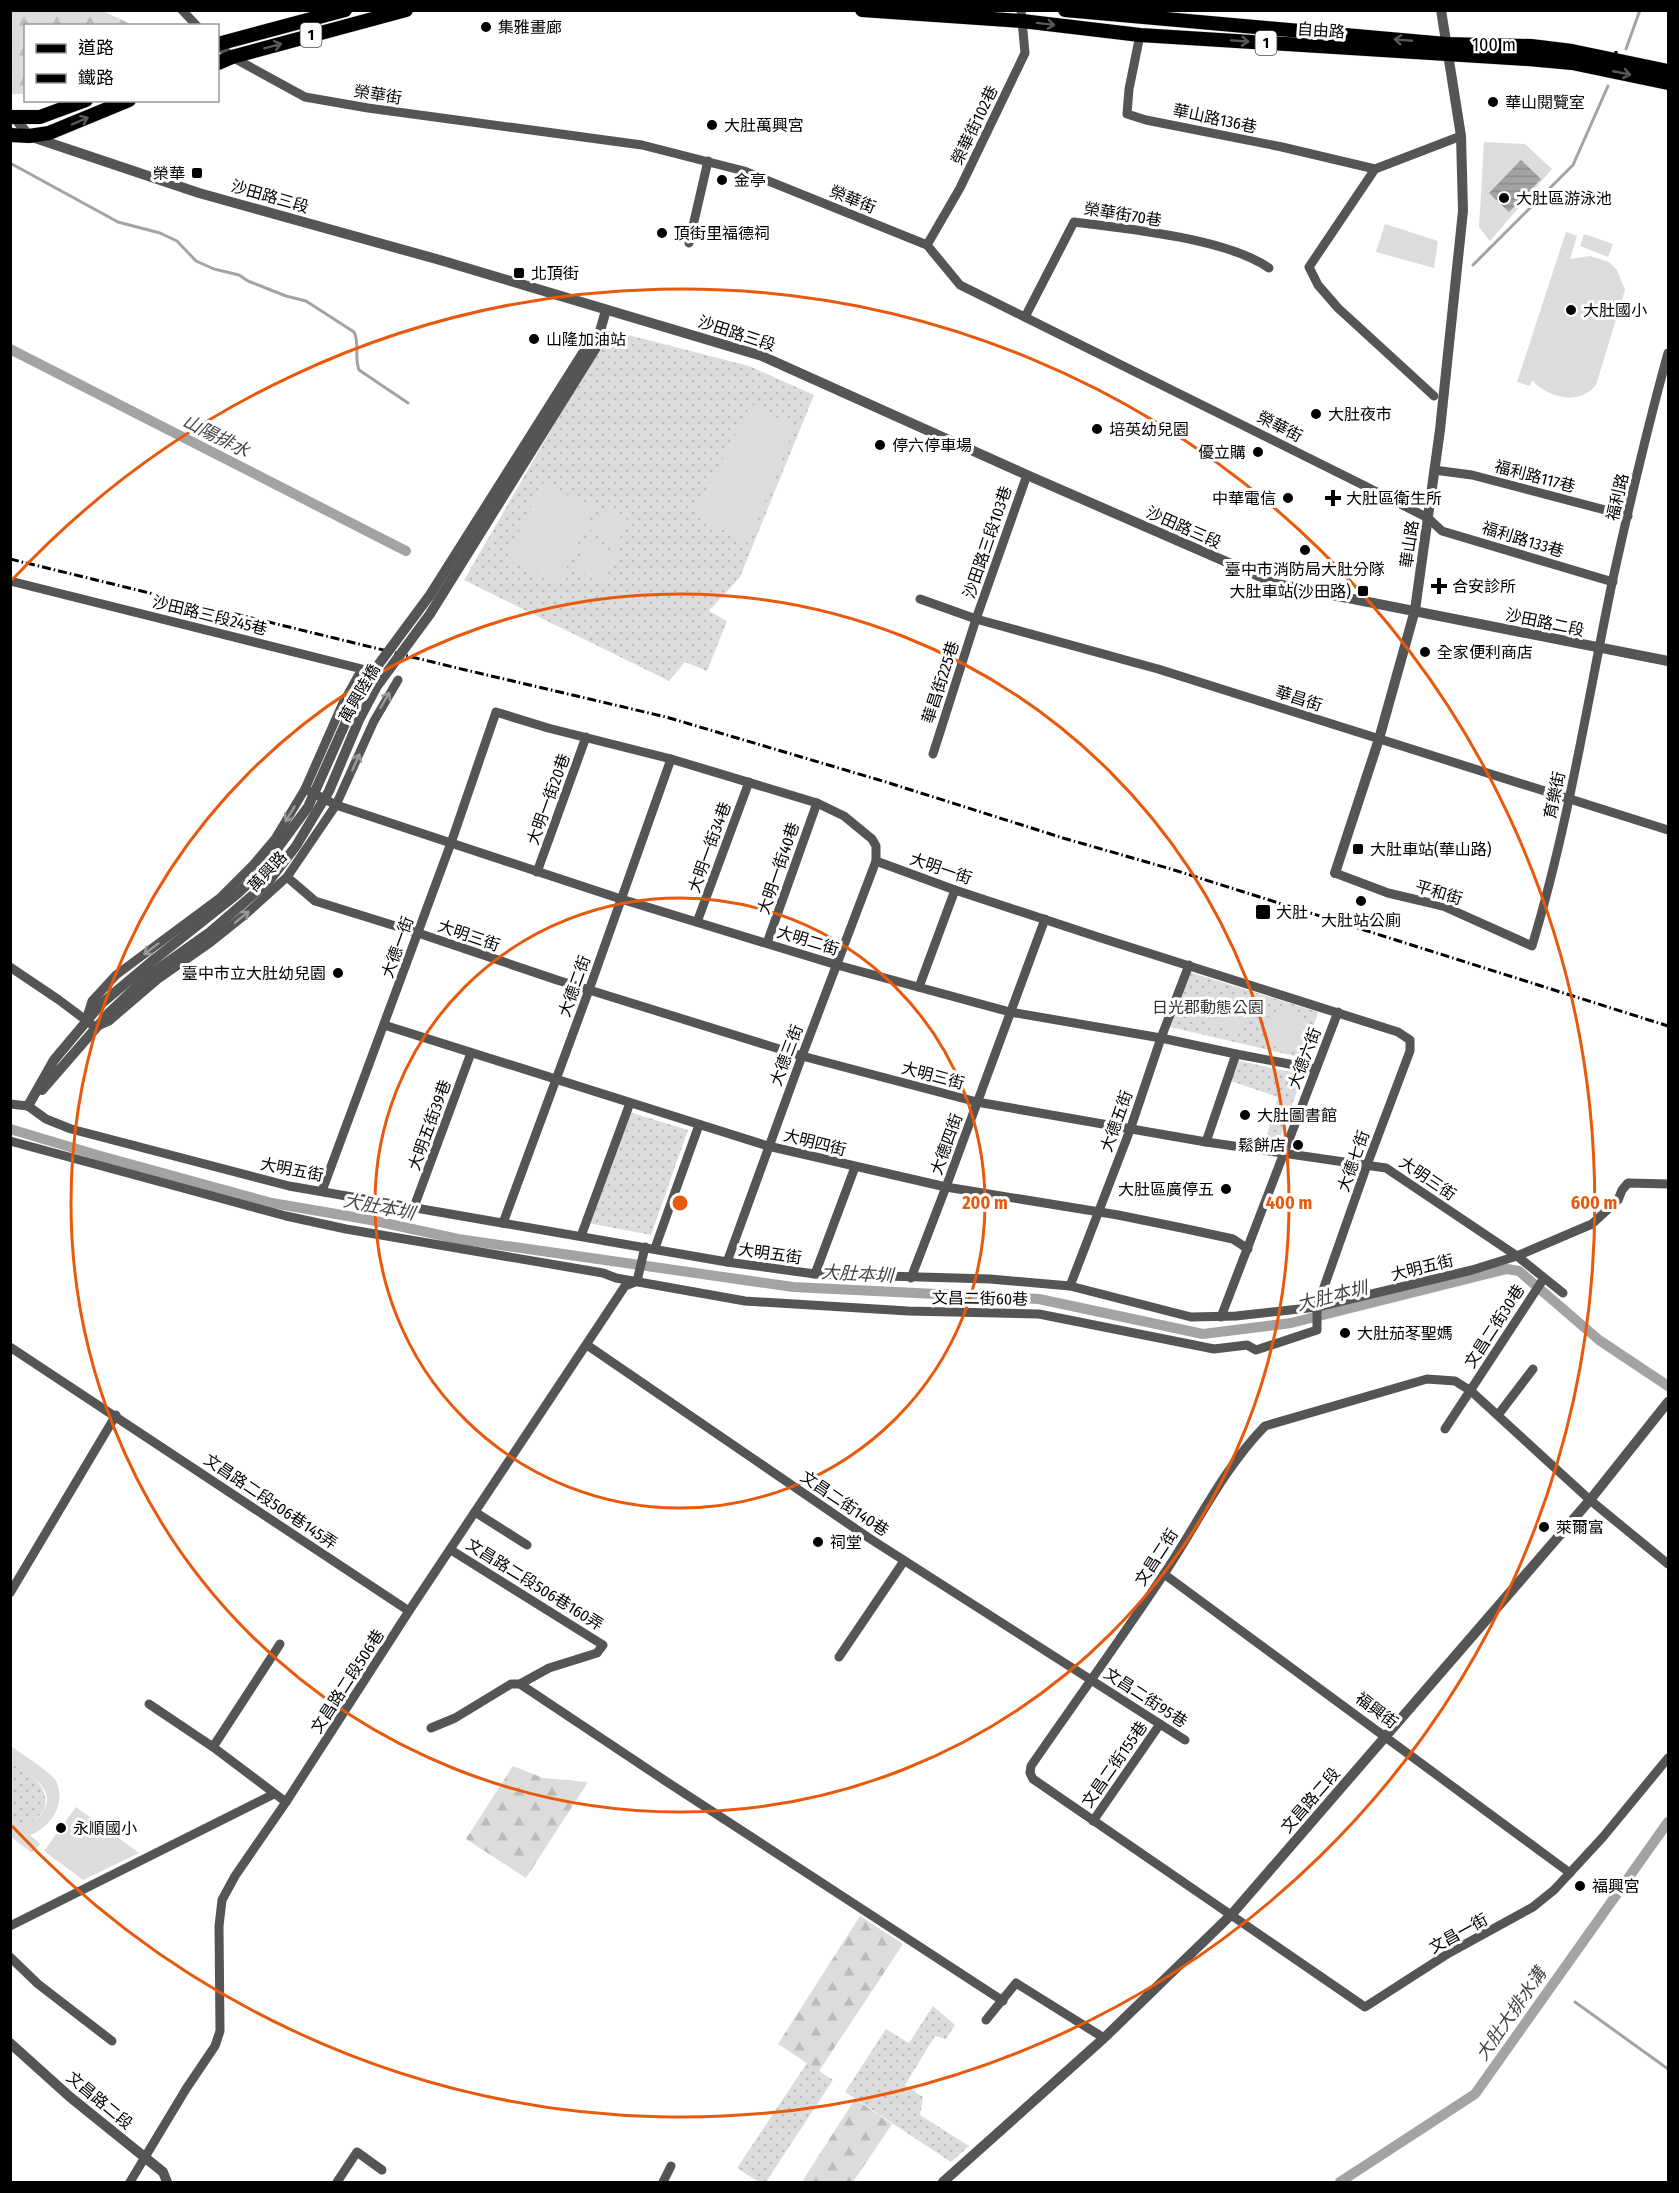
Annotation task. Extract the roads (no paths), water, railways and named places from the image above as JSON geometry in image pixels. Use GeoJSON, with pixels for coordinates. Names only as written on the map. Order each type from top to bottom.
{"type":"FeatureCollection","features":[{"type":"Feature","properties":{"kind":"main road","name":"1"},"geometry":{"type":"LineString","coordinates":[[219,44],[345,10]]}},
{"type":"Feature","properties":{"kind":"main road","name":"1"},"geometry":{"type":"LineString","coordinates":[[219,63],[232,57],[406,10]]}},
{"type":"Feature","properties":{"kind":"main road","name":"自由路"},"geometry":{"type":"LineString","coordinates":[[862,10],[1022,16],[1140,35],[1447,49],[1531,46],[1572,51],[1668,71]]}},
{"type":"Feature","properties":{"kind":"main road","name":"自由路"},"geometry":{"type":"LineString","coordinates":[[1065,10],[1572,63],[1668,83]]}},
{"type":"Feature","properties":{"kind":"main road"},"geometry":{"type":"LineString","coordinates":[[13,118],[40,117],[81,102]]}},
{"type":"Feature","properties":{"kind":"main road"},"geometry":{"type":"LineString","coordinates":[[29,136],[49,134],[124,102]]}},
{"type":"Feature","properties":{"kind":"main road","name":"沙田路三段"},"geometry":{"type":"LineString","coordinates":[[10,135],[29,136]]}},
{"type":"Feature","properties":{"kind":"street"},"geometry":{"type":"LineString","coordinates":[[182,10],[195,24]]}},
{"type":"Feature","properties":{"kind":"street","name":"華山路"},"geometry":{"type":"LineString","coordinates":[[1335,873],[1379,739],[1415,610],[1434,470],[1463,211],[1461,136],[1441,10]]}},
{"type":"Feature","properties":{"kind":"street","name":"榮華街102巷"},"geometry":{"type":"LineString","coordinates":[[927,245],[960,188],[1024,53],[1022,16]]}},
{"type":"Feature","properties":{"kind":"street","name":"華山路136巷"},"geometry":{"type":"LineString","coordinates":[[1140,35],[1129,89],[1127,114],[1375,169]]}},
{"type":"Feature","properties":{"kind":"street","name":"榮華街"},"geometry":{"type":"LineString","coordinates":[[219,45],[232,57],[305,97],[368,108],[642,145],[744,171],[927,245],[960,285],[1218,411],[1428,518]]}},
{"type":"Feature","properties":{"kind":"street"},"geometry":{"type":"LineString","coordinates":[[13,118],[29,136]]}},
{"type":"Feature","properties":{"kind":"street","name":"沙田路三段"},"geometry":{"type":"LineString","coordinates":[[29,136],[199,193],[440,260],[762,356],[1027,476],[1277,584],[1415,610]]}},
{"type":"Feature","properties":{"kind":"street"},"geometry":{"type":"LineString","coordinates":[[1434,396],[1338,308],[1318,285],[1309,267],[1375,169],[1461,136]]}},
{"type":"Feature","properties":{"kind":"street"},"geometry":{"type":"LineString","coordinates":[[689,243],[708,160]]}},
{"type":"Feature","properties":{"kind":"street","name":"榮華街70巷"},"geometry":{"type":"LineString","coordinates":[[1025,317],[1074,222],[1214,246],[1258,260],[1269,268]]}},
{"type":"Feature","properties":{"kind":"street"},"geometry":{"type":"LineString","coordinates":[[591,347],[606,310]]}},
{"type":"Feature","properties":{"kind":"street","name":"萬興陸橋"},"geometry":{"type":"LineString","coordinates":[[101,1004],[237,894],[255,877],[274,853],[308,807],[367,680],[430,595],[591,347]]}},
{"type":"Feature","properties":{"kind":"street","name":"萬興陸橋"},"geometry":{"type":"LineString","coordinates":[[109,1013],[148,976],[210,932],[269,881],[296,846],[329,791],[358,720],[377,686],[430,614],[591,347]]}},
{"type":"Feature","properties":{"kind":"street","name":"福利路"},"geometry":{"type":"LineString","coordinates":[[1599,648],[1628,516],[1664,390],[1668,353]]}},
{"type":"Feature","properties":{"kind":"street","name":"福利路117巷"},"geometry":{"type":"LineString","coordinates":[[1434,470],[1472,475],[1628,516]]}},
{"type":"Feature","properties":{"kind":"street","name":"沙田路三段103巷"},"geometry":{"type":"LineString","coordinates":[[976,620],[1027,476]]}},
{"type":"Feature","properties":{"kind":"street","name":"福利路133巷"},"geometry":{"type":"LineString","coordinates":[[1428,518],[1443,531],[1613,582]]}},
{"type":"Feature","properties":{"kind":"street","name":"沙田路三段245巷"},"geometry":{"type":"LineString","coordinates":[[10,581],[362,669],[342,705]]}},
{"type":"Feature","properties":{"kind":"street","name":"華昌街"},"geometry":{"type":"LineString","coordinates":[[920,599],[976,620],[1158,669],[1668,830]]}},
{"type":"Feature","properties":{"kind":"street","name":"沙田路二段"},"geometry":{"type":"LineString","coordinates":[[1415,610],[1668,661]]}},
{"type":"Feature","properties":{"kind":"street","name":"華昌街225巷"},"geometry":{"type":"LineString","coordinates":[[933,754],[976,620]]}},
{"type":"Feature","properties":{"kind":"street","name":"育樂街"},"geometry":{"type":"LineString","coordinates":[[1532,946],[1546,901],[1599,648]]}},
{"type":"Feature","properties":{"kind":"street","name":"萬興路"},"geometry":{"type":"LineString","coordinates":[[90,1024],[109,1021],[158,979],[246,915],[288,877],[336,806],[374,721],[398,680]]}},
{"type":"Feature","properties":{"kind":"street"},"geometry":{"type":"LineString","coordinates":[[342,705],[374,721]]}},
{"type":"Feature","properties":{"kind":"street","name":"萬興路"},"geometry":{"type":"LineString","coordinates":[[90,1024],[92,1001],[116,975],[220,897],[253,866],[274,839],[305,789],[342,705]]}},
{"type":"Feature","properties":{"kind":"street","name":"大德一街"},"geometry":{"type":"LineString","coordinates":[[322,1191],[451,843],[496,712],[586,737]]}},
{"type":"Feature","properties":{"kind":"street"},"geometry":{"type":"LineString","coordinates":[[586,737],[671,759],[817,803],[844,816],[872,839],[876,846],[876,861]]}},
{"type":"Feature","properties":{"kind":"street","name":"大明一街20巷"},"geometry":{"type":"LineString","coordinates":[[537,872],[586,737]]}},
{"type":"Feature","properties":{"kind":"street","name":"大德二街"},"geometry":{"type":"LineString","coordinates":[[502,1223],[589,990],[671,759]]}},
{"type":"Feature","properties":{"kind":"street","name":"大明一街34巷"},"geometry":{"type":"LineString","coordinates":[[697,922],[748,782]]}},
{"type":"Feature","properties":{"kind":"street","name":"大明二街"},"geometry":{"type":"LineString","coordinates":[[305,789],[336,806],[621,899],[837,965],[1010,1012],[1161,1038],[1316,1069]]}},
{"type":"Feature","properties":{"kind":"street","name":"大明一街40巷"},"geometry":{"type":"LineString","coordinates":[[767,943],[817,803]]}},
{"type":"Feature","properties":{"kind":"street","name":"大明一街"},"geometry":{"type":"LineString","coordinates":[[876,861],[955,890],[1398,1032]]}},
{"type":"Feature","properties":{"kind":"street","name":"大德三街"},"geometry":{"type":"LineString","coordinates":[[727,1262],[768,1146],[876,861]]}},
{"type":"Feature","properties":{"kind":"street","name":"平和街"},"geometry":{"type":"LineString","coordinates":[[1335,873],[1388,893],[1443,906],[1532,946]]}},
{"type":"Feature","properties":{"kind":"street","name":"大明三街"},"geometry":{"type":"LineString","coordinates":[[288,877],[315,901],[802,1056],[977,1102],[1130,1130],[1386,1168],[1517,1257],[1563,1293]]}},
{"type":"Feature","properties":{"kind":"street"},"geometry":{"type":"LineString","coordinates":[[919,987],[955,890]]}},
{"type":"Feature","properties":{"kind":"street","name":"大德四街"},"geometry":{"type":"LineString","coordinates":[[910,1278],[946,1187],[1044,919]]}},
{"type":"Feature","properties":{"kind":"street","name":"大德五街"},"geometry":{"type":"LineString","coordinates":[[1070,1286],[1130,1130],[1189,965]]}},
{"type":"Feature","properties":{"kind":"street"},"geometry":{"type":"LineString","coordinates":[[10,967],[90,1024]]}},
{"type":"Feature","properties":{"kind":"street","name":"萬興路"},"geometry":{"type":"LineString","coordinates":[[90,1024],[101,1004]]}},
{"type":"Feature","properties":{"kind":"street","name":"大德六街"},"geometry":{"type":"LineString","coordinates":[[1221,1317],[1338,1012]]}},
{"type":"Feature","properties":{"kind":"street","name":"萬興路"},"geometry":{"type":"LineString","coordinates":[[28,1106],[54,1060],[90,1024],[109,1013]]}},
{"type":"Feature","properties":{"kind":"street","name":"大明四街"},"geometry":{"type":"LineString","coordinates":[[384,1025],[768,1146],[946,1187],[1118,1215],[1233,1239],[1248,1249]]}},
{"type":"Feature","properties":{"kind":"street","name":"大德七街"},"geometry":{"type":"LineString","coordinates":[[1317,1330],[1317,1306],[1367,1164],[1410,1052],[1410,1040],[1398,1032]]}},
{"type":"Feature","properties":{"kind":"street","name":"大明五街39巷"},"geometry":{"type":"LineString","coordinates":[[414,1207],[471,1053]]}},
{"type":"Feature","properties":{"kind":"street"},"geometry":{"type":"LineString","coordinates":[[1206,1142],[1236,1054]]}},
{"type":"Feature","properties":{"kind":"street"},"geometry":{"type":"LineString","coordinates":[[581,1236],[630,1103]]}},
{"type":"Feature","properties":{"kind":"street"},"geometry":{"type":"LineString","coordinates":[[10,1104],[28,1106]]}},
{"type":"Feature","properties":{"kind":"street","name":"大明五街"},"geometry":{"type":"LineString","coordinates":[[28,1106],[46,1119],[71,1129],[289,1186],[727,1262],[815,1274],[990,1279],[1070,1286],[1191,1317],[1221,1317],[1317,1306],[1472,1270],[1517,1257],[1592,1224],[1618,1200],[1628,1183],[1668,1184]]}},
{"type":"Feature","properties":{"kind":"street"},"geometry":{"type":"LineString","coordinates":[[656,1248],[699,1125]]}},
{"type":"Feature","properties":{"kind":"street","name":"文昌二街60巷"},"geometry":{"type":"LineString","coordinates":[[10,1141],[286,1216],[746,1301],[908,1311],[1039,1314],[1214,1349],[1247,1345],[1256,1350],[1317,1330]]}},
{"type":"Feature","properties":{"kind":"street"},"geometry":{"type":"LineString","coordinates":[[815,1274],[855,1167]]}},
{"type":"Feature","properties":{"kind":"street"},"geometry":{"type":"LineString","coordinates":[[637,1281],[645,1247]]}},
{"type":"Feature","properties":{"kind":"street","name":"文昌二街30巷"},"geometry":{"type":"LineString","coordinates":[[1445,1429],[1544,1278]]}},
{"type":"Feature","properties":{"kind":"street","name":"文昌路二段506巷"},"geometry":{"type":"LineString","coordinates":[[130,2182],[186,2089],[215,2046],[220,2031],[219,1926],[222,1900],[235,1876],[625,1286],[637,1281]]}},
{"type":"Feature","properties":{"kind":"street","name":"文昌二街140巷"},"geometry":{"type":"LineString","coordinates":[[587,1346],[903,1561],[1091,1679]]}},
{"type":"Feature","properties":{"kind":"street","name":"文昌路二段506巷145弄"},"geometry":{"type":"LineString","coordinates":[[10,1347],[410,1611]]}},
{"type":"Feature","properties":{"kind":"street"},"geometry":{"type":"LineString","coordinates":[[1498,1415],[1533,1369]]}},
{"type":"Feature","properties":{"kind":"street","name":"文昌二街"},"geometry":{"type":"LineString","coordinates":[[1232,1914],[1093,1821],[1033,1779],[1030,1773],[1031,1766],[1164,1574],[1218,1487],[1265,1426],[1426,1380],[1455,1381],[1471,1391],[1590,1500],[1668,1564]]}},
{"type":"Feature","properties":{"kind":"street","name":"文昌路二段"},"geometry":{"type":"LineString","coordinates":[[943,2182],[1104,2038],[1232,1914],[1590,1500],[1668,1404]]}},
{"type":"Feature","properties":{"kind":"street"},"geometry":{"type":"LineString","coordinates":[[10,1593],[116,1415]]}},
{"type":"Feature","properties":{"kind":"street"},"geometry":{"type":"LineString","coordinates":[[476,1512],[527,1545]]}},
{"type":"Feature","properties":{"kind":"street","name":"文昌路二段506巷160弄"},"geometry":{"type":"LineString","coordinates":[[451,1550],[603,1644],[597,1653],[549,1668],[520,1684]]}},
{"type":"Feature","properties":{"kind":"street"},"geometry":{"type":"LineString","coordinates":[[839,1657],[903,1561]]}},
{"type":"Feature","properties":{"kind":"street","name":"福興街"},"geometry":{"type":"LineString","coordinates":[[1164,1574],[1570,1873]]}},
{"type":"Feature","properties":{"kind":"street"},"geometry":{"type":"LineString","coordinates":[[213,1747],[280,1644]]}},
{"type":"Feature","properties":{"kind":"street","name":"文昌二街95巷"},"geometry":{"type":"LineString","coordinates":[[1091,1679],[1185,1740]]}},
{"type":"Feature","properties":{"kind":"street"},"geometry":{"type":"LineString","coordinates":[[431,1728],[455,1718],[511,1684],[520,1684],[1003,2001]]}},
{"type":"Feature","properties":{"kind":"street"},"geometry":{"type":"LineString","coordinates":[[149,1704],[213,1747],[286,1802]]}},
{"type":"Feature","properties":{"kind":"street","name":"文昌二街155巷"},"geometry":{"type":"LineString","coordinates":[[1093,1821],[1160,1724]]}},
{"type":"Feature","properties":{"kind":"street","name":"文昌一街"},"geometry":{"type":"LineString","coordinates":[[1232,1914],[1365,2007],[1449,1953],[1533,1907],[1554,1890],[1603,1837],[1668,1758]]}},
{"type":"Feature","properties":{"kind":"street"},"geometry":{"type":"LineString","coordinates":[[10,1926],[274,1794]]}},
{"type":"Feature","properties":{"kind":"street"},"geometry":{"type":"LineString","coordinates":[[10,1957],[38,1984],[112,2041]]}},
{"type":"Feature","properties":{"kind":"street"},"geometry":{"type":"LineString","coordinates":[[986,2020],[1016,1983],[1104,2038]]}},
{"type":"Feature","properties":{"kind":"street","name":"文昌路二段"},"geometry":{"type":"LineString","coordinates":[[10,2043],[70,2097],[163,2172],[167,2182]]}},
{"type":"Feature","properties":{"kind":"street"},"geometry":{"type":"LineString","coordinates":[[337,2182],[357,2152],[382,2170]]}},
{"type":"Feature","properties":{"kind":"street"},"geometry":{"type":"LineString","coordinates":[[663,2182],[672,2166]]}},
{"type":"Feature","properties":{"kind":"waterway"},"geometry":{"type":"LineString","coordinates":[[1626,49],[1640,10]]}},
{"type":"Feature","properties":{"kind":"waterway"},"geometry":{"type":"LineString","coordinates":[[1473,265],[1573,165],[1608,86]]}},
{"type":"Feature","properties":{"kind":"waterway"},"geometry":{"type":"LineString","coordinates":[[10,163],[118,222],[160,233],[177,241],[196,261],[214,269],[239,275],[248,281],[286,296],[306,301],[354,332],[357,341],[359,370],[408,403]]}},
{"type":"Feature","properties":{"kind":"waterway","name":"山陽排水"},"geometry":{"type":"LineString","coordinates":[[10,349],[406,551]]}},
{"type":"Feature","properties":{"kind":"waterway","name":"大肚本圳"},"geometry":{"type":"LineString","coordinates":[[10,1129],[272,1203],[371,1220],[458,1239],[793,1287],[1039,1299],[1203,1334],[1291,1323],[1507,1269],[1519,1271],[1599,1340],[1668,1386]]}},
{"type":"Feature","properties":{"kind":"waterway","name":"大肚大排水溝"},"geometry":{"type":"LineString","coordinates":[[1340,2182],[1475,2094],[1668,1822]]}},
{"type":"Feature","properties":{"kind":"waterway"},"geometry":{"type":"LineString","coordinates":[[1575,2002],[1668,2069]]}},
{"type":"Feature","properties":{"kind":"railway"},"geometry":{"type":"LineString","coordinates":[[10,559],[666,717],[1171,869],[1668,1026]]}},
{"type":"Feature","properties":{"kind":"place","name":"集雅畫廊"},"geometry":{"type":"Point","coordinates":[486,27]}},
{"type":"Feature","properties":{"kind":"place","name":"華山閱覽室"},"geometry":{"type":"Point","coordinates":[1493,102]}},
{"type":"Feature","properties":{"kind":"place","name":"大肚萬興宮"},"geometry":{"type":"Point","coordinates":[712,125]}},
{"type":"Feature","properties":{"kind":"place","name":"榮華"},"geometry":{"type":"Point","coordinates":[197,173]}},
{"type":"Feature","properties":{"kind":"place","name":"金亭"},"geometry":{"type":"Point","coordinates":[722,180]}},
{"type":"Feature","properties":{"kind":"place","name":"大肚區游泳池"},"geometry":{"type":"Point","coordinates":[1504,198]}},
{"type":"Feature","properties":{"kind":"place","name":"頂街里福德祠"},"geometry":{"type":"Point","coordinates":[662,233]}},
{"type":"Feature","properties":{"kind":"place","name":"北頂街"},"geometry":{"type":"Point","coordinates":[519,273]}},
{"type":"Feature","properties":{"kind":"place","name":"大肚國小"},"geometry":{"type":"Point","coordinates":[1571,310]}},
{"type":"Feature","properties":{"kind":"place","name":"山隆加油站"},"geometry":{"type":"Point","coordinates":[534,339]}},
{"type":"Feature","properties":{"kind":"place","name":"大肚夜市"},"geometry":{"type":"Point","coordinates":[1316,414]}},
{"type":"Feature","properties":{"kind":"place","name":"培英幼兒園"},"geometry":{"type":"Point","coordinates":[1097,429]}},
{"type":"Feature","properties":{"kind":"place","name":"停六停車場"},"geometry":{"type":"Point","coordinates":[880,445]}},
{"type":"Feature","properties":{"kind":"place","name":"優立購"},"geometry":{"type":"Point","coordinates":[1258,452]}},
{"type":"Feature","properties":{"kind":"place","name":"中華電信"},"geometry":{"type":"Point","coordinates":[1288,498]}},
{"type":"Feature","properties":{"kind":"place","name":"大肚區衛生所"},"geometry":{"type":"Point","coordinates":[1333,498]}},
{"type":"Feature","properties":{"kind":"place","name":"臺中市消防局大肚分隊"},"geometry":{"type":"Point","coordinates":[1305,550]}},
{"type":"Feature","properties":{"kind":"place","name":"合安診所"},"geometry":{"type":"Point","coordinates":[1439,586]}},
{"type":"Feature","properties":{"kind":"place","name":"大肚車站(沙田路)"},"geometry":{"type":"Point","coordinates":[1363,591]}},
{"type":"Feature","properties":{"kind":"place","name":"全家便利商店"},"geometry":{"type":"Point","coordinates":[1425,652]}},
{"type":"Feature","properties":{"kind":"place","name":"大肚車站(華山路)"},"geometry":{"type":"Point","coordinates":[1358,849]}},
{"type":"Feature","properties":{"kind":"place","name":"大肚站公廁"},"geometry":{"type":"Point","coordinates":[1361,901]}},
{"type":"Feature","properties":{"kind":"place","name":"大肚"},"geometry":{"type":"Point","coordinates":[1263,912]}},
{"type":"Feature","properties":{"kind":"place","name":"臺中市立大肚幼兒園"},"geometry":{"type":"Point","coordinates":[338,973]}},
{"type":"Feature","properties":{"kind":"place","name":"大肚圖書館"},"geometry":{"type":"Point","coordinates":[1245,1115]}},
{"type":"Feature","properties":{"kind":"place","name":"鬆餅店"},"geometry":{"type":"Point","coordinates":[1298,1145]}},
{"type":"Feature","properties":{"kind":"place","name":"大肚區廣停五"},"geometry":{"type":"Point","coordinates":[1226,1189]}},
{"type":"Feature","properties":{"kind":"place","name":"大肚茄苳聖媽"},"geometry":{"type":"Point","coordinates":[1345,1333]}},
{"type":"Feature","properties":{"kind":"place","name":"萊爾富"},"geometry":{"type":"Point","coordinates":[1544,1527]}},
{"type":"Feature","properties":{"kind":"place","name":"祠堂"},"geometry":{"type":"Point","coordinates":[818,1542]}},
{"type":"Feature","properties":{"kind":"place","name":"永順國小"},"geometry":{"type":"Point","coordinates":[61,1828]}},
{"type":"Feature","properties":{"kind":"place","name":"福興宮"},"geometry":{"type":"Point","coordinates":[1580,1886]}},
{"type":"Feature","properties":{"kind":"park label","name":"日光郡動態公園"},"geometry":{"type":"Point","coordinates":[1208,1007]}}]}
